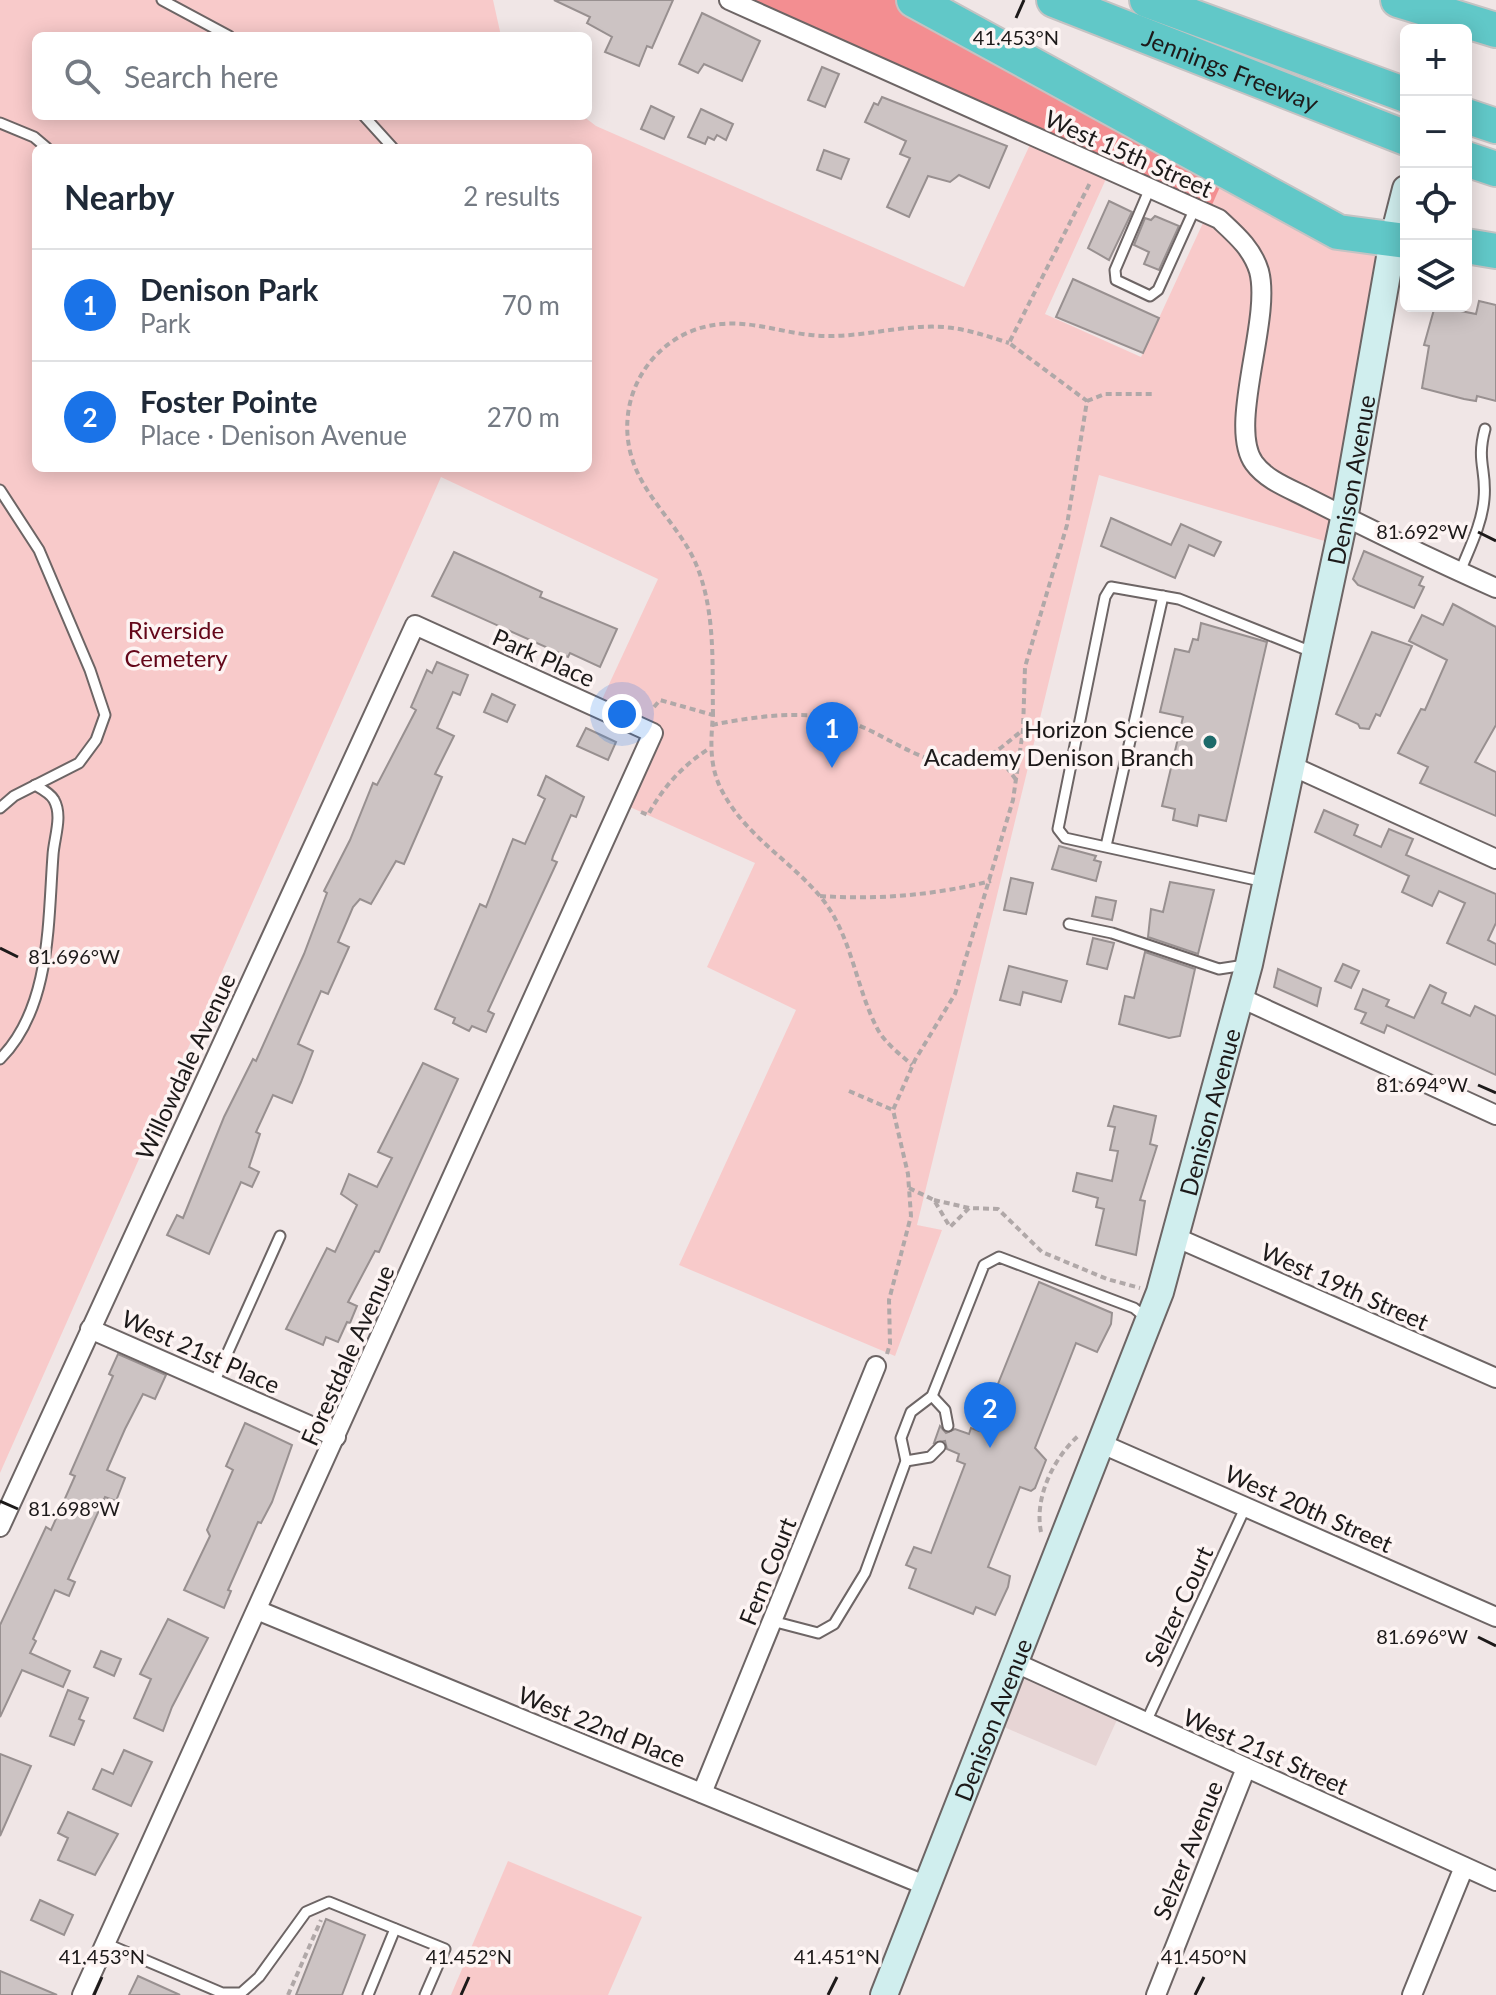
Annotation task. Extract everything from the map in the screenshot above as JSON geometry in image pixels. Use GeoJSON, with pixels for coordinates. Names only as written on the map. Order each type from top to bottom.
{"type":"FeatureCollection","features":[{"type":"Feature","properties":{"kind":"highway"},"geometry":{"type":"LineString","coordinates":[[914,0],[1338,232],[1400,241]]}},
{"type":"Feature","properties":{"kind":"highway","name":"Jennings Freeway"},"geometry":{"type":"LineString","coordinates":[[1054,0],[1400,136]]}},
{"type":"Feature","properties":{"kind":"highway","name":"Jennings Freeway"},"geometry":{"type":"LineString","coordinates":[[1147,0],[1400,93]]}},
{"type":"Feature","properties":{"kind":"highway"},"geometry":{"type":"LineString","coordinates":[[1398,0],[1463,16],[1496,30]]}},
{"type":"Feature","properties":{"kind":"highway"},"geometry":{"type":"LineString","coordinates":[[1472,118],[1496,126]]}},
{"type":"Feature","properties":{"kind":"highway"},"geometry":{"type":"LineString","coordinates":[[1472,161],[1496,169]]}},
{"type":"Feature","properties":{"kind":"highway"},"geometry":{"type":"LineString","coordinates":[[1472,247],[1496,251]]}},
{"type":"Feature","properties":{"kind":"main road","name":"Denison Avenue"},"geometry":{"type":"LineString","coordinates":[[884,1995],[1016,1663],[1094,1437],[1151,1321],[1249,964],[1400,241]]}},
{"type":"Feature","properties":{"kind":"street","name":"West 15th Street"},"geometry":{"type":"LineString","coordinates":[[729,0],[1219,219],[1247,246],[1259,272],[1260,307],[1246,438],[1253,462],[1277,484],[1344,519],[1496,588]]}},
{"type":"Feature","properties":{"kind":"street","name":"Park Place"},"geometry":{"type":"LineString","coordinates":[[415,625],[653,733]]}},
{"type":"Feature","properties":{"kind":"street","name":"Willowdale Avenue"},"geometry":{"type":"LineString","coordinates":[[0,1527],[415,625]]}},
{"type":"Feature","properties":{"kind":"street","name":"Forestdale Avenue"},"geometry":{"type":"LineString","coordinates":[[82,1995],[653,733]]}},
{"type":"Feature","properties":{"kind":"street"},"geometry":{"type":"LineString","coordinates":[[1292,766],[1496,859]]}},
{"type":"Feature","properties":{"kind":"street"},"geometry":{"type":"LineString","coordinates":[[1241,998],[1496,1115]]}},
{"type":"Feature","properties":{"kind":"street","name":"West 19th Street"},"geometry":{"type":"LineString","coordinates":[[1175,1237],[1496,1378]]}},
{"type":"Feature","properties":{"kind":"street","name":"West 21st Place"},"geometry":{"type":"LineString","coordinates":[[90,1329],[336,1437]]}},
{"type":"Feature","properties":{"kind":"street","name":"Fern Court"},"geometry":{"type":"LineString","coordinates":[[702,1793],[876,1366]]}},
{"type":"Feature","properties":{"kind":"street","name":"West 20th Street"},"geometry":{"type":"LineString","coordinates":[[1094,1437],[1496,1617]]}},
{"type":"Feature","properties":{"kind":"street","name":"West 22nd Place"},"geometry":{"type":"LineString","coordinates":[[257,1610],[927,1886]]}},
{"type":"Feature","properties":{"kind":"street","name":"West 21st Street"},"geometry":{"type":"LineString","coordinates":[[1016,1663],[1496,1881]]}},
{"type":"Feature","properties":{"kind":"street","name":"Selzer Avenue"},"geometry":{"type":"LineString","coordinates":[[1156,1995],[1246,1768]]}},
{"type":"Feature","properties":{"kind":"street"},"geometry":{"type":"LineString","coordinates":[[1412,1995],[1464,1867]]}},
{"type":"Feature","properties":{"kind":"lane"},"geometry":{"type":"LineString","coordinates":[[162,0],[222,32]]}},
{"type":"Feature","properties":{"kind":"lane"},"geometry":{"type":"LineString","coordinates":[[368,120],[389,144]]}},
{"type":"Feature","properties":{"kind":"lane"},"geometry":{"type":"LineString","coordinates":[[0,123],[34,137],[42,144]]}},
{"type":"Feature","properties":{"kind":"lane"},"geometry":{"type":"LineString","coordinates":[[1150,188],[1115,270],[1116,280],[1150,296],[1158,290],[1195,208]]}},
{"type":"Feature","properties":{"kind":"lane"},"geometry":{"type":"LineString","coordinates":[[1460,572],[1483,507],[1484,483],[1479,455],[1485,429]]}},
{"type":"Feature","properties":{"kind":"lane"},"geometry":{"type":"LineString","coordinates":[[0,490],[39,550],[90,670],[105,715],[96,740],[79,763],[35,785],[0,808]]}},
{"type":"Feature","properties":{"kind":"lane"},"geometry":{"type":"LineString","coordinates":[[1267,882],[1065,838],[1058,829],[1105,597],[1111,587],[1179,599],[1316,653]]}},
{"type":"Feature","properties":{"kind":"lane"},"geometry":{"type":"LineString","coordinates":[[1106,846],[1163,596]]}},
{"type":"Feature","properties":{"kind":"lane"},"geometry":{"type":"LineString","coordinates":[[0,1059],[12,1047],[28,1016],[39,982],[50,918],[59,816],[54,800],[35,785]]}},
{"type":"Feature","properties":{"kind":"lane"},"geometry":{"type":"LineString","coordinates":[[1069,924],[1112,933],[1219,969],[1249,964]]}},
{"type":"Feature","properties":{"kind":"lane"},"geometry":{"type":"LineString","coordinates":[[214,1383],[280,1236]]}},
{"type":"Feature","properties":{"kind":"lane"},"geometry":{"type":"LineString","coordinates":[[772,1621],[808,1633],[818,1633],[834,1624],[865,1573],[906,1461],[901,1438],[911,1412],[932,1396],[984,1265],[999,1257],[1134,1308],[1151,1321]]}},
{"type":"Feature","properties":{"kind":"lane"},"geometry":{"type":"LineString","coordinates":[[932,1396],[945,1410],[948,1426]]}},
{"type":"Feature","properties":{"kind":"lane"},"geometry":{"type":"LineString","coordinates":[[906,1461],[930,1457],[940,1447]]}},
{"type":"Feature","properties":{"kind":"lane","name":"Selzer Court"},"geometry":{"type":"LineString","coordinates":[[1146,1722],[1246,1506]]}},
{"type":"Feature","properties":{"kind":"lane"},"geometry":{"type":"LineString","coordinates":[[107,1944],[222,1993],[241,1993],[259,1977],[306,1912],[329,1902],[445,1949],[425,1995]]}},
{"type":"Feature","properties":{"kind":"lane"},"geometry":{"type":"LineString","coordinates":[[368,1995],[395,1929]]}},
{"type":"Feature","properties":{"kind":"path"},"geometry":{"type":"LineString","coordinates":[[1009,343],[1092,178]]}},
{"type":"Feature","properties":{"kind":"path"},"geometry":{"type":"LineString","coordinates":[[913,1066],[878,1029],[847,944],[820,896],[745,826],[719,784],[710,748],[712,638],[702,583],[696,562],[631,457],[626,421],[632,392],[645,367],[664,345],[694,329],[721,324],[814,336],[943,327],[970,330],[1009,343],[1087,401]]}},
{"type":"Feature","properties":{"kind":"path"},"geometry":{"type":"LineString","coordinates":[[1087,401],[1105,394],[1154,394]]}},
{"type":"Feature","properties":{"kind":"path"},"geometry":{"type":"LineString","coordinates":[[876,1366],[883,1362],[890,1344],[889,1300],[911,1216],[909,1188],[893,1110],[913,1066],[955,994],[991,881],[1017,781],[1023,730],[1025,667],[1067,525],[1087,401]]}},
{"type":"Feature","properties":{"kind":"path"},"geometry":{"type":"LineString","coordinates":[[654,707],[660,700],[713,715]]}},
{"type":"Feature","properties":{"kind":"path"},"geometry":{"type":"LineString","coordinates":[[712,725],[801,715],[853,723],[926,758],[950,765],[984,758],[1023,730]]}},
{"type":"Feature","properties":{"kind":"path"},"geometry":{"type":"LineString","coordinates":[[641,812],[648,815],[671,781],[692,759],[710,748]]}},
{"type":"Feature","properties":{"kind":"path"},"geometry":{"type":"LineString","coordinates":[[994,751],[1017,781]]}},
{"type":"Feature","properties":{"kind":"path"},"geometry":{"type":"LineString","coordinates":[[820,896],[857,898],[946,892],[991,881]]}},
{"type":"Feature","properties":{"kind":"path"},"geometry":{"type":"LineString","coordinates":[[849,1091],[893,1110]]}},
{"type":"Feature","properties":{"kind":"path"},"geometry":{"type":"LineString","coordinates":[[909,1188],[934,1200],[969,1208],[998,1209],[1042,1252],[1107,1279],[1142,1288]]}},
{"type":"Feature","properties":{"kind":"path"},"geometry":{"type":"LineString","coordinates":[[934,1200],[950,1227],[969,1208]]}},
{"type":"Feature","properties":{"kind":"path"},"geometry":{"type":"LineString","coordinates":[[1043,1540],[1040,1499],[1065,1448],[1094,1437]]}},
{"type":"Feature","properties":{"kind":"path"},"geometry":{"type":"LineString","coordinates":[[288,1995],[329,1902]]}},
{"type":"Feature","properties":{"kind":"shaded area"},"geometry":{"type":"Polygon","coordinates":[[[729,0],[914,0],[1227,171],[1208,214],[729,0]]]}},
{"type":"Feature","properties":{"kind":"shaded area"},"geometry":{"type":"Polygon","coordinates":[[[1016,1663],[1121,1711],[1096,1766],[992,1722],[1016,1663]]]}},
{"type":"Feature","properties":{"kind":"green space","name":"Riverside Cemetery"},"geometry":{"type":"Polygon","coordinates":[[[0,0],[493,0],[500,32],[32,32],[32,120],[588,120],[964,287],[1034,136],[1110,170],[1045,314],[1141,357],[1227,171],[1393,240],[1338,545],[1099,475],[917,1225],[942,1230],[895,1356],[679,1265],[796,1010],[707,967],[755,863],[621,803],[653,733],[598,708],[658,579],[441,477],[0,1473],[0,0]]]}},
{"type":"Feature","properties":{"kind":"green space"},"geometry":{"type":"Polygon","coordinates":[[[508,1861],[642,1917],[608,1995],[451,1995],[508,1861]]]}},
{"type":"Feature","properties":{"kind":"building"},"geometry":{"type":"Polygon","coordinates":[[[554,0],[673,0],[652,48],[647,46],[639,66],[605,52],[612,37],[587,23],[590,17],[554,0]]]}},
{"type":"Feature","properties":{"kind":"building"},"geometry":{"type":"Polygon","coordinates":[[[702,13],[760,41],[742,81],[704,64],[698,73],[679,64],[702,13]]]}},
{"type":"Feature","properties":{"kind":"building"},"geometry":{"type":"Polygon","coordinates":[[[822,67],[839,74],[825,107],[808,100],[822,67]]]}},
{"type":"Feature","properties":{"kind":"building"},"geometry":{"type":"Polygon","coordinates":[[[882,97],[1007,146],[989,188],[959,175],[950,182],[928,176],[909,217],[887,207],[910,158],[900,154],[906,141],[865,122],[874,103],[878,105],[882,97]]]}},
{"type":"Feature","properties":{"kind":"building"},"geometry":{"type":"Polygon","coordinates":[[[651,106],[674,117],[664,139],[641,129],[651,106]]]}},
{"type":"Feature","properties":{"kind":"building"},"geometry":{"type":"Polygon","coordinates":[[[701,109],[733,124],[726,140],[717,135],[714,140],[708,137],[705,144],[688,137],[701,109]]]}},
{"type":"Feature","properties":{"kind":"building"},"geometry":{"type":"Polygon","coordinates":[[[824,150],[849,159],[841,179],[817,170],[824,150]]]}},
{"type":"Feature","properties":{"kind":"building"},"geometry":{"type":"Polygon","coordinates":[[[1109,201],[1132,212],[1109,260],[1088,248],[1109,201]]]}},
{"type":"Feature","properties":{"kind":"building"},"geometry":{"type":"Polygon","coordinates":[[[1155,216],[1179,226],[1159,270],[1144,264],[1149,252],[1134,245],[1145,218],[1151,220],[1155,216]]]}},
{"type":"Feature","properties":{"kind":"building"},"geometry":{"type":"Polygon","coordinates":[[[1073,279],[1159,318],[1143,353],[1056,317],[1073,279]]]}},
{"type":"Feature","properties":{"kind":"building"},"geometry":{"type":"Polygon","coordinates":[[[1479,301],[1496,305],[1496,401],[1477,396],[1476,401],[1464,399],[1422,388],[1429,346],[1424,345],[1433,312],[1476,314],[1479,301]]]}},
{"type":"Feature","properties":{"kind":"building"},"geometry":{"type":"Polygon","coordinates":[[[1111,518],[1171,545],[1181,524],[1221,542],[1214,556],[1189,545],[1175,578],[1101,546],[1111,518]]]}},
{"type":"Feature","properties":{"kind":"building"},"geometry":{"type":"Polygon","coordinates":[[[1364,551],[1423,577],[1419,585],[1424,587],[1414,608],[1358,585],[1353,579],[1364,551]]]}},
{"type":"Feature","properties":{"kind":"building"},"geometry":{"type":"Polygon","coordinates":[[[454,552],[542,592],[540,597],[617,629],[600,667],[570,653],[568,657],[432,596],[454,552]]]}},
{"type":"Feature","properties":{"kind":"building"},"geometry":{"type":"Polygon","coordinates":[[[1453,604],[1496,627],[1496,725],[1475,762],[1496,772],[1496,816],[1420,783],[1428,767],[1398,753],[1421,709],[1425,710],[1447,660],[1409,641],[1422,615],[1443,625],[1453,604]]]}},
{"type":"Feature","properties":{"kind":"building","name":"Horizon Science Academy Denison Branch"},"geometry":{"type":"Polygon","coordinates":[[[1201,623],[1267,642],[1226,821],[1199,815],[1197,826],[1173,820],[1175,809],[1162,806],[1183,717],[1160,712],[1175,649],[1189,652],[1193,639],[1198,640],[1201,623]]]}},
{"type":"Feature","properties":{"kind":"building"},"geometry":{"type":"Polygon","coordinates":[[[1372,632],[1412,646],[1380,716],[1376,714],[1369,729],[1360,728],[1358,724],[1336,714],[1372,632]]]}},
{"type":"Feature","properties":{"kind":"building"},"geometry":{"type":"Polygon","coordinates":[[[437,662],[468,675],[460,695],[453,692],[437,728],[454,736],[435,774],[442,777],[404,864],[396,861],[371,904],[360,899],[353,907],[338,942],[349,947],[328,994],[321,991],[298,1044],[313,1051],[301,1082],[292,1103],[273,1095],[256,1132],[260,1134],[249,1167],[259,1172],[252,1187],[241,1182],[209,1254],[167,1235],[177,1215],[183,1218],[224,1117],[253,1059],[256,1061],[304,954],[327,893],[324,891],[350,840],[373,783],[377,785],[416,710],[411,707],[427,670],[432,673],[437,662]]]}},
{"type":"Feature","properties":{"kind":"building"},"geometry":{"type":"Polygon","coordinates":[[[492,694],[515,705],[507,722],[484,712],[492,694]]]}},
{"type":"Feature","properties":{"kind":"building"},"geometry":{"type":"Polygon","coordinates":[[[586,728],[616,742],[608,760],[577,746],[586,728]]]}},
{"type":"Feature","properties":{"kind":"building"},"geometry":{"type":"Polygon","coordinates":[[[546,776],[584,797],[576,817],[571,815],[553,856],[552,860],[557,862],[488,1011],[494,1014],[486,1032],[472,1026],[469,1031],[453,1023],[455,1018],[435,1009],[480,904],[486,907],[513,839],[525,844],[545,799],[538,795],[546,776]]]}},
{"type":"Feature","properties":{"kind":"building"},"geometry":{"type":"Polygon","coordinates":[[[1324,810],[1358,825],[1354,835],[1381,847],[1389,829],[1413,839],[1406,855],[1496,894],[1496,923],[1488,940],[1496,944],[1496,965],[1447,943],[1465,903],[1439,891],[1432,906],[1402,892],[1409,876],[1315,832],[1324,810]]]}},
{"type":"Feature","properties":{"kind":"building"},"geometry":{"type":"Polygon","coordinates":[[[1059,846],[1096,856],[1094,860],[1101,862],[1096,881],[1052,869],[1059,846]]]}},
{"type":"Feature","properties":{"kind":"building"},"geometry":{"type":"Polygon","coordinates":[[[1011,878],[1033,883],[1026,914],[1004,910],[1011,878]]]}},
{"type":"Feature","properties":{"kind":"building"},"geometry":{"type":"Polygon","coordinates":[[[1170,882],[1214,890],[1198,954],[1148,937],[1151,909],[1163,912],[1170,882]]]}},
{"type":"Feature","properties":{"kind":"building"},"geometry":{"type":"Polygon","coordinates":[[[1096,897],[1116,901],[1112,920],[1092,916],[1096,897]]]}},
{"type":"Feature","properties":{"kind":"building"},"geometry":{"type":"Polygon","coordinates":[[[1093,938],[1114,943],[1107,969],[1087,964],[1093,938]]]}},
{"type":"Feature","properties":{"kind":"building"},"geometry":{"type":"Polygon","coordinates":[[[1145,952],[1195,969],[1180,1036],[1169,1038],[1119,1024],[1125,996],[1134,998],[1145,952]]]}},
{"type":"Feature","properties":{"kind":"building"},"geometry":{"type":"Polygon","coordinates":[[[1343,964],[1359,971],[1351,988],[1335,981],[1343,964]]]}},
{"type":"Feature","properties":{"kind":"building"},"geometry":{"type":"Polygon","coordinates":[[[1009,966],[1067,981],[1061,1002],[1023,992],[1020,1005],[1000,1000],[1009,966]]]}},
{"type":"Feature","properties":{"kind":"building"},"geometry":{"type":"Polygon","coordinates":[[[1278,969],[1321,988],[1317,1006],[1274,987],[1278,969]]]}},
{"type":"Feature","properties":{"kind":"building"},"geometry":{"type":"Polygon","coordinates":[[[1430,985],[1446,993],[1442,1003],[1470,1016],[1475,1006],[1496,1016],[1496,1075],[1387,1025],[1384,1033],[1361,1023],[1366,1013],[1355,1009],[1363,989],[1389,1000],[1386,1006],[1414,1018],[1430,985]]]}},
{"type":"Feature","properties":{"kind":"building"},"geometry":{"type":"Polygon","coordinates":[[[423,1063],[458,1079],[379,1252],[375,1251],[348,1302],[357,1306],[350,1323],[347,1322],[338,1342],[326,1337],[323,1345],[286,1329],[327,1248],[335,1252],[357,1205],[341,1194],[349,1174],[377,1187],[392,1158],[378,1152],[423,1063]]]}},
{"type":"Feature","properties":{"kind":"building"},"geometry":{"type":"Polygon","coordinates":[[[1114,1106],[1156,1116],[1150,1144],[1157,1146],[1140,1200],[1145,1201],[1136,1255],[1096,1245],[1104,1209],[1096,1207],[1098,1198],[1073,1191],[1077,1173],[1112,1181],[1118,1151],[1110,1150],[1115,1127],[1108,1126],[1114,1106]]]}},
{"type":"Feature","properties":{"kind":"building"},"geometry":{"type":"Polygon","coordinates":[[[1039,1282],[1112,1313],[1111,1324],[1097,1352],[1076,1343],[1035,1448],[1046,1460],[1035,1488],[1031,1491],[1020,1487],[988,1567],[1010,1576],[1008,1587],[995,1615],[976,1607],[973,1614],[909,1588],[916,1569],[906,1565],[914,1547],[931,1553],[965,1464],[957,1461],[959,1454],[947,1449],[945,1441],[934,1443],[940,1426],[946,1433],[955,1429],[969,1434],[971,1428],[979,1431],[1039,1282]]]}},
{"type":"Feature","properties":{"kind":"building"},"geometry":{"type":"Polygon","coordinates":[[[118,1354],[166,1375],[155,1399],[143,1394],[107,1470],[125,1478],[116,1501],[105,1497],[68,1579],[75,1582],[69,1596],[55,1590],[33,1639],[36,1641],[30,1653],[70,1671],[63,1687],[22,1670],[0,1717],[0,1625],[46,1527],[51,1530],[75,1476],[70,1474],[113,1376],[109,1374],[118,1354]]]}},
{"type":"Feature","properties":{"kind":"building"},"geometry":{"type":"Polygon","coordinates":[[[245,1423],[292,1445],[272,1502],[261,1523],[258,1522],[228,1590],[231,1591],[224,1608],[184,1590],[210,1536],[207,1530],[233,1470],[226,1466],[245,1423]]]}},
{"type":"Feature","properties":{"kind":"building"},"geometry":{"type":"Polygon","coordinates":[[[168,1619],[208,1638],[163,1731],[134,1718],[151,1679],[140,1674],[168,1619]]]}},
{"type":"Feature","properties":{"kind":"building"},"geometry":{"type":"Polygon","coordinates":[[[101,1651],[121,1659],[114,1676],[94,1667],[101,1651]]]}},
{"type":"Feature","properties":{"kind":"building"},"geometry":{"type":"Polygon","coordinates":[[[68,1690],[88,1698],[79,1719],[84,1721],[74,1745],[50,1736],[68,1690]]]}},
{"type":"Feature","properties":{"kind":"building"},"geometry":{"type":"Polygon","coordinates":[[[124,1750],[152,1762],[131,1806],[93,1789],[102,1769],[113,1774],[124,1750]]]}},
{"type":"Feature","properties":{"kind":"building"},"geometry":{"type":"Polygon","coordinates":[[[0,1754],[31,1766],[0,1836],[0,1754]]]}},
{"type":"Feature","properties":{"kind":"building"},"geometry":{"type":"Polygon","coordinates":[[[68,1812],[118,1834],[95,1875],[58,1860],[68,1838],[58,1833],[68,1812]]]}},
{"type":"Feature","properties":{"kind":"building"},"geometry":{"type":"Polygon","coordinates":[[[40,1900],[73,1915],[64,1935],[31,1920],[40,1900]]]}},
{"type":"Feature","properties":{"kind":"building"},"geometry":{"type":"Polygon","coordinates":[[[326,1919],[365,1935],[342,1995],[296,1995],[326,1919]]]}},
{"type":"Feature","properties":{"kind":"building"},"geometry":{"type":"Polygon","coordinates":[[[0,1971],[57,1995],[0,1995],[0,1971]]]}},
{"type":"Feature","properties":{"kind":"building"},"geometry":{"type":"Polygon","coordinates":[[[138,1976],[180,1995],[129,1995],[138,1976]]]}},
{"type":"Feature","properties":{"kind":"place","name":"Horizon Science Academy Denison Branch"},"geometry":{"type":"Point","coordinates":[1210,742]}},
{"type":"Feature","properties":{"kind":"place","name":"Denison Park"},"geometry":{"type":"Point","coordinates":[832,768]}},
{"type":"Feature","properties":{"kind":"place","name":"Foster Pointe"},"geometry":{"type":"Point","coordinates":[990,1448]}}]}
